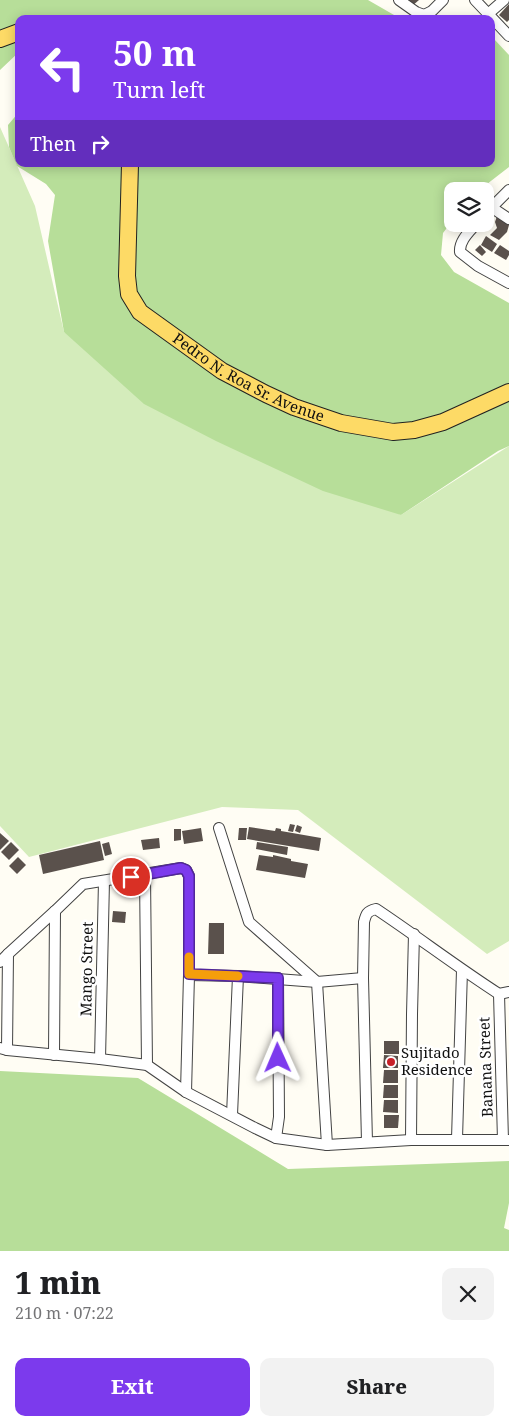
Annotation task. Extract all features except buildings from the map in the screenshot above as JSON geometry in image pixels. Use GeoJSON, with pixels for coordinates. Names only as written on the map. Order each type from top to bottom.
{"type":"FeatureCollection","features":[{"type":"Feature","properties":{"kind":"main road"},"geometry":{"type":"LineString","coordinates":[[0,38],[15,33]]}},
{"type":"Feature","properties":{"kind":"main road","name":"Pedro N. Roa Sr. Avenue"},"geometry":{"type":"LineString","coordinates":[[130,167],[127,276],[129,294],[140,312],[222,371],[294,407],[341,423],[393,432],[414,430],[443,422],[509,392]]}},
{"type":"Feature","properties":{"kind":"street"},"geometry":{"type":"LineString","coordinates":[[399,0],[416,12],[424,15],[432,11],[443,0]]}},
{"type":"Feature","properties":{"kind":"street"},"geometry":{"type":"LineString","coordinates":[[475,0],[488,14],[504,0]]}},
{"type":"Feature","properties":{"kind":"street"},"geometry":{"type":"LineString","coordinates":[[495,21],[509,36]]}},
{"type":"Feature","properties":{"kind":"street"},"geometry":{"type":"LineString","coordinates":[[494,204],[509,190]]}},
{"type":"Feature","properties":{"kind":"street"},"geometry":{"type":"LineString","coordinates":[[494,212],[509,218]]}},
{"type":"Feature","properties":{"kind":"street"},"geometry":{"type":"LineString","coordinates":[[469,232],[464,238],[460,252],[478,266],[509,283]]}},
{"type":"Feature","properties":{"kind":"street"},"geometry":{"type":"LineString","coordinates":[[218,828],[249,922],[317,982],[327,1145]]}},
{"type":"Feature","properties":{"kind":"street"},"geometry":{"type":"LineString","coordinates":[[0,962],[83,884],[181,868],[186,870],[189,876],[189,974],[186,1092]]}},
{"type":"Feature","properties":{"kind":"street"},"geometry":{"type":"LineString","coordinates":[[145,875],[147,1065]]}},
{"type":"Feature","properties":{"kind":"street","name":"Mango Street"},"geometry":{"type":"LineString","coordinates":[[100,1059],[104,881]]}},
{"type":"Feature","properties":{"kind":"street"},"geometry":{"type":"LineString","coordinates":[[367,1142],[363,978],[364,922],[366,913],[376,909],[414,934],[462,970],[504,993]]}},
{"type":"Feature","properties":{"kind":"street"},"geometry":{"type":"LineString","coordinates":[[54,1055],[55,911]]}},
{"type":"Feature","properties":{"kind":"street"},"geometry":{"type":"LineString","coordinates":[[411,1140],[414,934]]}},
{"type":"Feature","properties":{"kind":"street"},"geometry":{"type":"LineString","coordinates":[[8,954],[3,1049],[147,1065],[186,1092],[276,1138],[327,1145],[411,1140],[506,1140]]}},
{"type":"Feature","properties":{"kind":"street"},"geometry":{"type":"LineString","coordinates":[[457,1139],[462,970]]}},
{"type":"Feature","properties":{"kind":"street"},"geometry":{"type":"LineString","coordinates":[[189,974],[278,978],[317,982],[363,978]]}},
{"type":"Feature","properties":{"kind":"street"},"geometry":{"type":"LineString","coordinates":[[232,1115],[238,976]]}},
{"type":"Feature","properties":{"kind":"street"},"geometry":{"type":"LineString","coordinates":[[276,1138],[279,1117],[278,978]]}},
{"type":"Feature","properties":{"kind":"street","name":"Banana Street"},"geometry":{"type":"LineString","coordinates":[[504,993],[506,1140]]}},
{"type":"Feature","properties":{"kind":"green space"},"geometry":{"type":"Polygon","coordinates":[[[0,0],[368,0],[394,15],[15,15],[15,56],[0,70],[0,0]]]}},
{"type":"Feature","properties":{"kind":"green space"},"geometry":{"type":"Polygon","coordinates":[[[495,40],[509,55],[509,167],[490,182],[444,182],[444,232],[441,255],[454,272],[509,303],[509,446],[498,451],[401,515],[323,491],[216,441],[144,404],[64,332],[48,241],[55,195],[46,184],[19,167],[495,167],[495,40]]]}},
{"type":"Feature","properties":{"kind":"green space"},"geometry":{"type":"Polygon","coordinates":[[[15,117],[15,161],[9,147],[8,125],[15,117]]]}},
{"type":"Feature","properties":{"kind":"green space"},"geometry":{"type":"Polygon","coordinates":[[[0,127],[15,161],[15,167],[18,167],[35,206],[64,332],[401,515],[509,446],[509,941],[487,954],[298,810],[222,807],[29,857],[0,826],[0,127]]]}},
{"type":"Feature","properties":{"kind":"green space"},"geometry":{"type":"Polygon","coordinates":[[[0,1071],[138,1078],[288,1169],[509,1161],[509,1203],[504,1228],[509,1230],[509,1251],[0,1251],[0,1071]]]}},
{"type":"Feature","properties":{"kind":"slow traffic"},"geometry":{"type":"LineString","coordinates":[[189,957],[189,974],[238,976]]}},
{"type":"Feature","properties":{"kind":"place","name":"Sujitado Residence"},"geometry":{"type":"Point","coordinates":[391,1062]}},
{"type":"Feature","properties":{"kind":"route"},"geometry":{"type":"LineString","coordinates":[[131,877],[181,868],[186,870],[189,876],[189,974],[278,978],[278,1058]]}}]}
